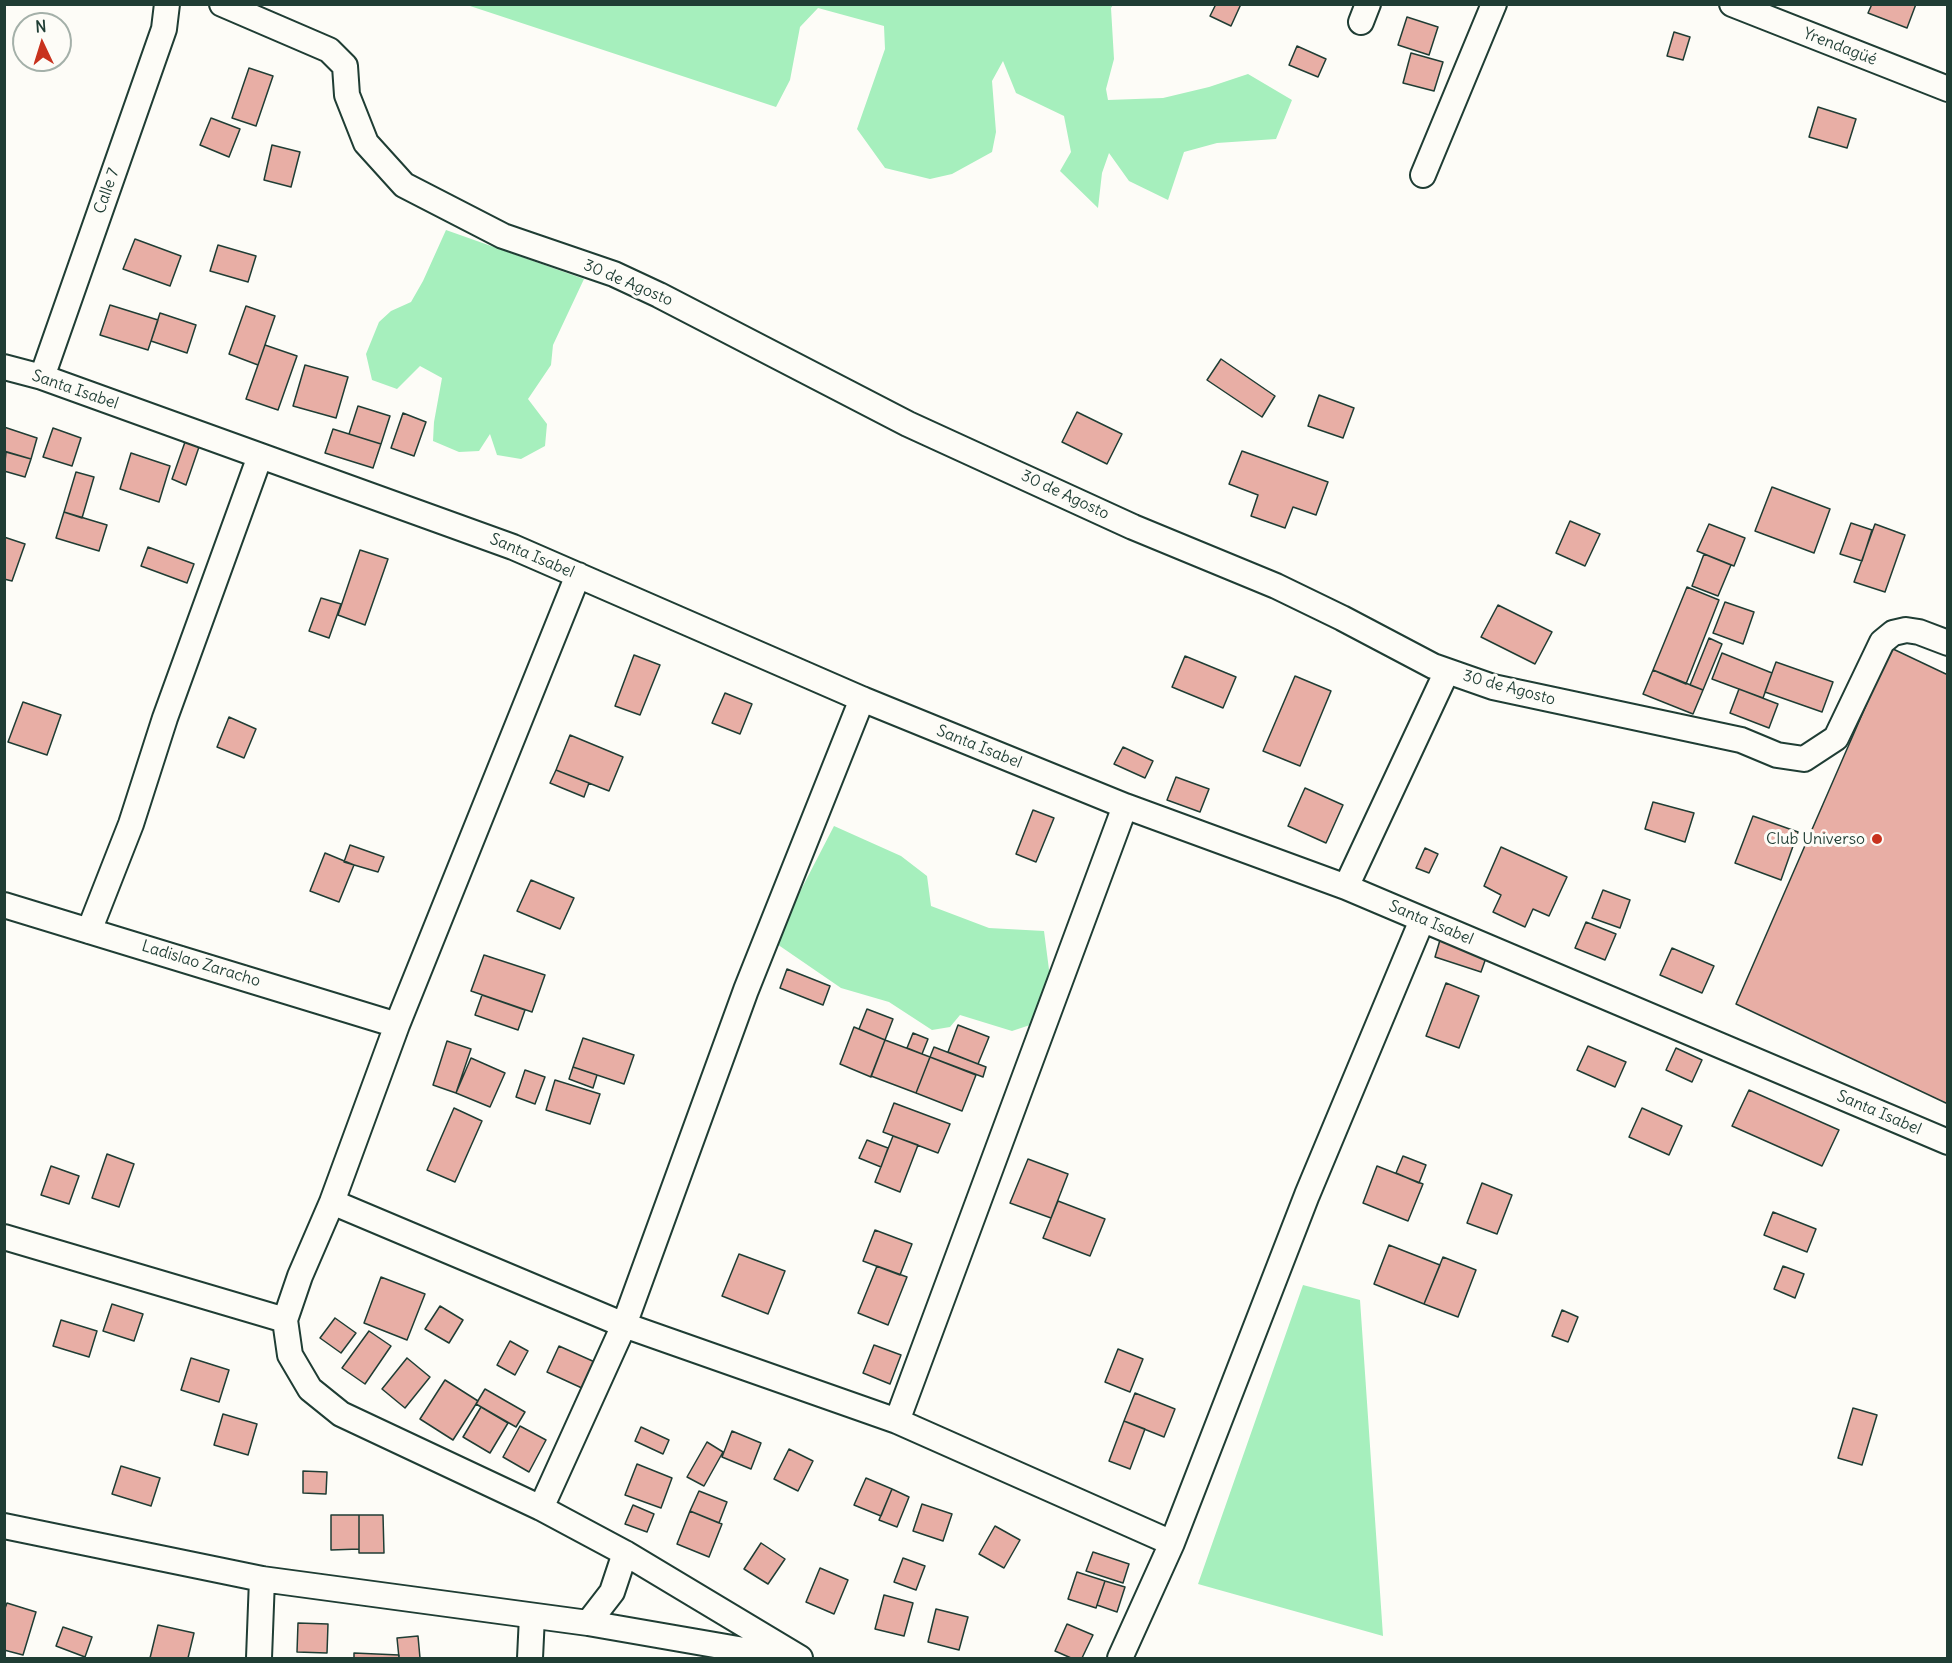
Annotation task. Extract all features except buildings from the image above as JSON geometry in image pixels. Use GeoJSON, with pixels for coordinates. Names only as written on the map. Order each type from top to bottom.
{"type":"FeatureCollection","features":[{"type":"Feature","properties":{"kind":"street","name":"Calle 7"},"geometry":{"type":"LineString","coordinates":[[42,377],[164,29],[167,4]]}},
{"type":"Feature","properties":{"kind":"street","name":"30 de Agosto"},"geometry":{"type":"LineString","coordinates":[[222,4],[329,50],[345,66],[347,95],[366,143],[404,185],[503,236],[614,274],[659,295],[908,424],[1133,527],[1276,586],[1432,666],[1493,687],[1740,740],[1777,755],[1804,759],[1836,738],[1882,642],[1893,633],[1906,630],[1919,632],[1947,643]]}},
{"type":"Feature","properties":{"kind":"street"},"geometry":{"type":"LineString","coordinates":[[1423,175],[1494,4]]}},
{"type":"Feature","properties":{"kind":"street","name":"Yrendagüé"},"geometry":{"type":"LineString","coordinates":[[1732,4],[1947,89]]}},
{"type":"Feature","properties":{"kind":"street","name":"Santa Isabel"},"geometry":{"type":"LineString","coordinates":[[4,367],[42,377],[513,547],[862,699],[1125,806],[1346,887],[1947,1142]]}},
{"type":"Feature","properties":{"kind":"street"},"geometry":{"type":"LineString","coordinates":[[89,930],[131,824],[165,718],[260,456]]}},
{"type":"Feature","properties":{"kind":"street"},"geometry":{"type":"LineString","coordinates":[[578,576],[397,1025],[332,1202],[300,1276],[285,1320],[290,1355],[310,1389],[341,1414],[542,1508],[625,1553],[800,1659]]}},
{"type":"Feature","properties":{"kind":"street"},"geometry":{"type":"LineString","coordinates":[[1346,887],[1447,671]]}},
{"type":"Feature","properties":{"kind":"street"},"geometry":{"type":"LineString","coordinates":[[542,1508],[624,1325],[746,990],[862,699]]}},
{"type":"Feature","properties":{"kind":"street"},"geometry":{"type":"LineString","coordinates":[[897,1421],[1125,806]]}},
{"type":"Feature","properties":{"kind":"street","name":"Ladislao Zaracho"},"geometry":{"type":"LineString","coordinates":[[4,905],[397,1025]]}},
{"type":"Feature","properties":{"kind":"street"},"geometry":{"type":"LineString","coordinates":[[1120,1659],[1172,1543],[1307,1195],[1422,920]]}},
{"type":"Feature","properties":{"kind":"street"},"geometry":{"type":"LineString","coordinates":[[332,1202],[624,1325],[897,1421],[1172,1543]]}},
{"type":"Feature","properties":{"kind":"street"},"geometry":{"type":"LineString","coordinates":[[4,1237],[285,1320]]}},
{"type":"Feature","properties":{"kind":"street"},"geometry":{"type":"LineString","coordinates":[[4,1526],[262,1579],[588,1623],[795,1659]]}},
{"type":"Feature","properties":{"kind":"street"},"geometry":{"type":"LineString","coordinates":[[588,1623],[612,1592],[625,1553]]}},
{"type":"Feature","properties":{"kind":"street"},"geometry":{"type":"LineString","coordinates":[[259,1659],[262,1579]]}},
{"type":"Feature","properties":{"kind":"street"},"geometry":{"type":"LineString","coordinates":[[530,1659],[532,1616]]}},
{"type":"Feature","properties":{"kind":"green space"},"geometry":{"type":"Polygon","coordinates":[[[467,5],[1113,5],[1111,8],[1114,59],[1106,89],[1108,100],[1163,98],[1209,87],[1248,74],[1292,100],[1276,139],[1217,143],[1184,152],[1168,200],[1129,181],[1109,153],[1102,173],[1098,208],[1060,171],[1071,152],[1064,116],[1016,93],[1003,61],[992,81],[996,132],[992,152],[952,174],[930,179],[885,168],[857,129],[885,49],[884,26],[818,8],[800,27],[790,80],[776,107],[467,5]]]}},
{"type":"Feature","properties":{"kind":"green space"},"geometry":{"type":"Polygon","coordinates":[[[446,230],[584,279],[553,345],[551,365],[528,399],[547,424],[545,446],[521,459],[497,455],[490,434],[479,451],[459,452],[433,441],[442,378],[420,366],[397,389],[372,380],[366,354],[379,322],[391,311],[411,302],[446,230]]]}},
{"type":"Feature","properties":{"kind":"green space"},"geometry":{"type":"Polygon","coordinates":[[[834,826],[901,856],[927,876],[931,906],[989,928],[1044,931],[1051,985],[1030,1025],[1012,1031],[960,1015],[950,1027],[932,1030],[889,1002],[841,988],[774,942],[834,826]]]}},
{"type":"Feature","properties":{"kind":"green space"},"geometry":{"type":"Polygon","coordinates":[[[1303,1285],[1360,1300],[1383,1636],[1198,1584],[1303,1285]]]}},
{"type":"Feature","properties":{"kind":"place","name":"Club Universo"},"geometry":{"type":"Point","coordinates":[1877,839]}}]}
